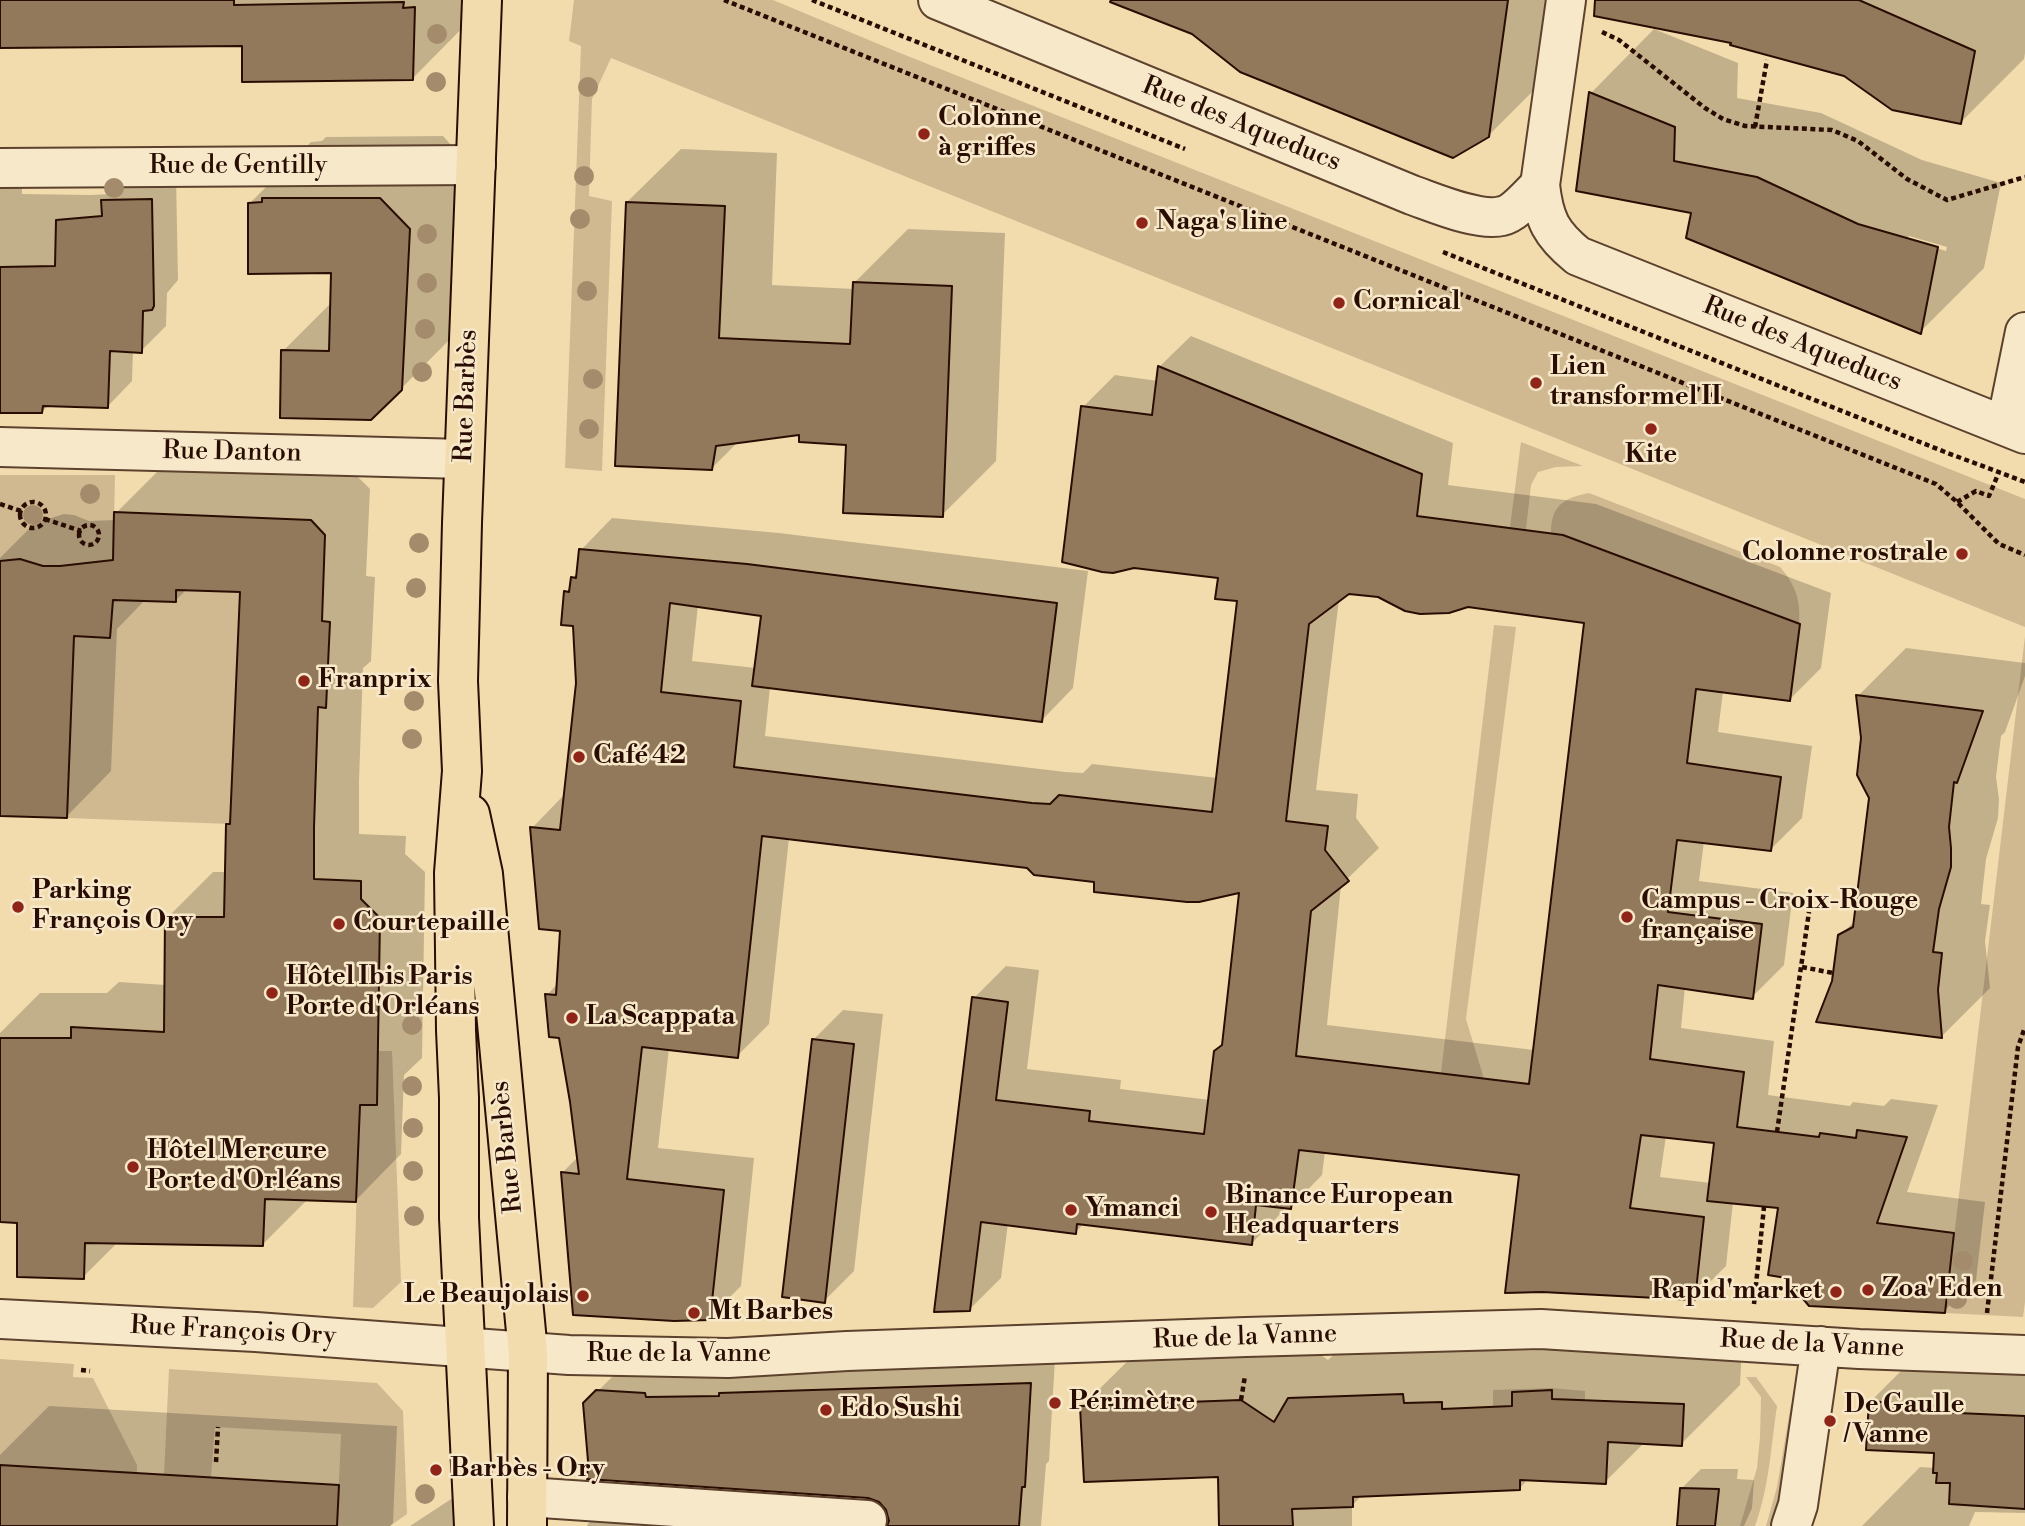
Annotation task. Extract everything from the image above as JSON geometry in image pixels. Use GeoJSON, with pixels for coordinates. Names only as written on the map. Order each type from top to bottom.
{"type":"FeatureCollection","features":[{"type":"Feature","properties":{"kind":"main road","name":"Rue Barbès"},"geometry":{"type":"LineString","coordinates":[[474,1526],[459,1219],[454,873],[462,771],[458,669],[482,11]]}},
{"type":"Feature","properties":{"kind":"main road","name":"Rue Barbès"},"geometry":{"type":"LineString","coordinates":[[462,771],[483,874],[528,1353],[527,1511]]}},
{"type":"Feature","properties":{"kind":"street","name":"Rue des Aqueducs"},"geometry":{"type":"LineString","coordinates":[[938,0],[1412,195],[1471,215],[1502,216],[1511,212],[1541,185]]}},
{"type":"Feature","properties":{"kind":"street"},"geometry":{"type":"LineString","coordinates":[[1541,185],[1566,0]]}},
{"type":"Feature","properties":{"kind":"street","name":"Rue de Gentilly"},"geometry":{"type":"LineString","coordinates":[[0,168],[476,165]]}},
{"type":"Feature","properties":{"kind":"street","name":"Rue des Aqueducs"},"geometry":{"type":"LineString","coordinates":[[1541,185],[1543,211],[1552,229],[1564,245],[1578,256],[2015,430]]}},
{"type":"Feature","properties":{"kind":"street"},"geometry":{"type":"LineString","coordinates":[[2015,430],[2025,332]]}},
{"type":"Feature","properties":{"kind":"street","name":"Rue Danton"},"geometry":{"type":"LineString","coordinates":[[0,447],[464,459]]}},
{"type":"Feature","properties":{"kind":"street","name":"Rue François Ory"},"geometry":{"type":"LineString","coordinates":[[0,1319],[256,1332],[465,1349]]}},
{"type":"Feature","properties":{"kind":"street","name":"Rue de la Vanne"},"geometry":{"type":"LineString","coordinates":[[465,1349],[728,1358],[847,1351],[1541,1329],[2025,1355]]}},
{"type":"Feature","properties":{"kind":"street"},"geometry":{"type":"LineString","coordinates":[[1791,1526],[1798,1505],[1821,1346]]}},
{"type":"Feature","properties":{"kind":"street"},"geometry":{"type":"LineString","coordinates":[[527,1511],[867,1520]]}},
{"type":"Feature","properties":{"kind":"path"},"geometry":{"type":"LineString","coordinates":[[724,0],[1936,484],[1999,544],[2025,555]]}},
{"type":"Feature","properties":{"kind":"path"},"geometry":{"type":"LineString","coordinates":[[1597,31],[1605,32],[1619,40],[1705,108],[1723,119],[1745,126],[1832,130],[1858,141],[1907,178],[1947,200],[2025,177]]}},
{"type":"Feature","properties":{"kind":"path"},"geometry":{"type":"LineString","coordinates":[[1755,127],[1767,60]]}},
{"type":"Feature","properties":{"kind":"path"},"geometry":{"type":"LineString","coordinates":[[1957,502],[1976,491],[1989,496],[1999,472]]}},
{"type":"Feature","properties":{"kind":"path"},"geometry":{"type":"LineString","coordinates":[[31,502],[39,503],[44,509],[43,524],[36,528],[27,527],[22,521],[21,511],[23,506],[31,502]]}},
{"type":"Feature","properties":{"kind":"path"},"geometry":{"type":"LineString","coordinates":[[0,504],[21,511]]}},
{"type":"Feature","properties":{"kind":"path"},"geometry":{"type":"LineString","coordinates":[[45,519],[81,531]]}},
{"type":"Feature","properties":{"kind":"path"},"geometry":{"type":"LineString","coordinates":[[92,525],[98,530],[99,537],[95,544],[87,545],[80,540],[81,531],[84,526],[92,525]]}},
{"type":"Feature","properties":{"kind":"path"},"geometry":{"type":"LineString","coordinates":[[1777,1132],[1809,912]]}},
{"type":"Feature","properties":{"kind":"path"},"geometry":{"type":"LineString","coordinates":[[1802,967],[1833,973]]}},
{"type":"Feature","properties":{"kind":"path"},"geometry":{"type":"LineString","coordinates":[[1986,1321],[2018,1047],[2025,1027]]}},
{"type":"Feature","properties":{"kind":"path"},"geometry":{"type":"LineString","coordinates":[[1754,1310],[1764,1207]]}},
{"type":"Feature","properties":{"kind":"path"},"geometry":{"type":"LineString","coordinates":[[1241,1399],[1247,1365]]}},
{"type":"Feature","properties":{"kind":"path"},"geometry":{"type":"LineString","coordinates":[[81,1370],[90,1371]]}},
{"type":"Feature","properties":{"kind":"path"},"geometry":{"type":"LineString","coordinates":[[216,1462],[218,1427]]}},
{"type":"Feature","properties":{"kind":"shaded area"},"geometry":{"type":"Polygon","coordinates":[[[574,0],[773,0],[900,53],[2025,499],[2025,627],[611,58],[592,99],[589,196],[612,201],[602,471],[565,468],[581,46],[569,41],[574,0]]]}},
{"type":"Feature","properties":{"kind":"shaded area"},"geometry":{"type":"Polygon","coordinates":[[[1521,442],[1583,466],[1556,467],[1538,472],[1531,485],[1526,529],[1510,527],[1521,442]]]}},
{"type":"Feature","properties":{"kind":"shaded area"},"geometry":{"type":"Polygon","coordinates":[[[0,475],[115,475],[113,568],[100,562],[87,563],[87,566],[31,565],[30,561],[17,559],[0,564],[0,475]]]}},
{"type":"Feature","properties":{"kind":"shaded area"},"geometry":{"type":"Polygon","coordinates":[[[1589,493],[1780,567],[1796,593],[1799,623],[1564,535],[1551,533],[1553,516],[1560,505],[1589,493]]]}},
{"type":"Feature","properties":{"kind":"shaded area"},"geometry":{"type":"Polygon","coordinates":[[[176,590],[240,592],[230,824],[67,818],[70,636],[110,637],[113,600],[175,602],[176,590]]]}},
{"type":"Feature","properties":{"kind":"shaded area"},"geometry":{"type":"Polygon","coordinates":[[[1494,625],[1516,627],[1466,1019],[1484,1079],[1441,1073],[1494,625]]]}},
{"type":"Feature","properties":{"kind":"shaded area"},"geometry":{"type":"Polygon","coordinates":[[[2025,636],[2025,1302],[2023,1317],[1945,1313],[2025,636]]]}},
{"type":"Feature","properties":{"kind":"shaded area"},"geometry":{"type":"Polygon","coordinates":[[[378,1051],[392,1051],[401,1282],[373,1308],[353,1307],[358,1155],[356,1105],[377,1105],[378,1051]]]}},
{"type":"Feature","properties":{"kind":"shaded area"},"geometry":{"type":"Polygon","coordinates":[[[0,1359],[74,1364],[73,1377],[93,1378],[137,1465],[137,1473],[0,1465],[0,1359]]]}},
{"type":"Feature","properties":{"kind":"shaded area"},"geometry":{"type":"Polygon","coordinates":[[[169,1369],[377,1383],[403,1411],[407,1514],[390,1526],[337,1526],[341,1434],[215,1427],[211,1477],[164,1475],[169,1369]]]}},
{"type":"Feature","properties":{"kind":"shaded area"},"geometry":{"type":"Polygon","coordinates":[[[1746,1377],[1756,1377],[1777,1406],[1767,1482],[1755,1526],[1740,1526],[1757,1468],[1760,1437],[1761,1397],[1746,1377]]]}},
{"type":"Feature","properties":{"kind":"shaded area"},"geometry":{"type":"Polygon","coordinates":[[[1552,1388],[1585,1391],[1585,1407],[1553,1405],[1552,1391],[1512,1392],[1512,1405],[1493,1406],[1493,1390],[1552,1388]]]}},
{"type":"Feature","properties":{"kind":"shaded area"},"geometry":{"type":"Polygon","coordinates":[[[1791,1404],[1803,1406],[1779,1526],[1766,1526],[1777,1487],[1791,1404]]]}},
{"type":"Feature","properties":{"kind":"building"},"geometry":{"type":"Polygon","coordinates":[[[0,0],[234,0],[234,5],[404,2],[403,8],[415,7],[413,80],[242,82],[242,46],[0,48],[0,0]]]}},
{"type":"Feature","properties":{"kind":"building"},"geometry":{"type":"Polygon","coordinates":[[[1508,0],[1489,137],[1453,158],[1240,72],[1192,34],[1110,2],[1508,0]]]}},
{"type":"Feature","properties":{"kind":"building"},"geometry":{"type":"Polygon","coordinates":[[[1595,0],[1859,0],[1975,51],[1961,124],[1892,110],[1844,76],[1730,45],[1731,43],[1594,16],[1595,0]]]}},
{"type":"Feature","properties":{"kind":"building"},"geometry":{"type":"Polygon","coordinates":[[[1589,92],[1675,127],[1674,161],[1757,177],[1858,224],[1938,247],[1921,334],[1686,238],[1691,213],[1576,191],[1589,92]]]}},
{"type":"Feature","properties":{"kind":"building"},"geometry":{"type":"Polygon","coordinates":[[[262,198],[380,198],[410,229],[402,390],[371,420],[280,418],[281,350],[329,351],[331,273],[248,274],[248,203],[262,202],[262,198]]]}},
{"type":"Feature","properties":{"kind":"building"},"geometry":{"type":"Polygon","coordinates":[[[152,199],[154,306],[152,310],[143,311],[142,353],[110,351],[108,408],[43,406],[42,413],[0,413],[0,267],[55,266],[56,220],[102,216],[101,200],[152,199]]]}},
{"type":"Feature","properties":{"kind":"building"},"geometry":{"type":"Polygon","coordinates":[[[626,202],[725,206],[719,338],[850,344],[853,282],[952,286],[943,517],[843,513],[846,445],[799,442],[799,435],[716,446],[712,470],[615,466],[626,202]]]}},
{"type":"Feature","properties":{"kind":"building"},"geometry":{"type":"Polygon","coordinates":[[[1158,366],[1422,474],[1417,516],[1563,535],[1800,624],[1790,701],[1696,689],[1687,763],[1781,777],[1771,851],[1677,840],[1668,912],[1762,924],[1753,999],[1658,985],[1650,1059],[1744,1072],[1737,1127],[1819,1137],[1820,1133],[1856,1138],[1857,1130],[1907,1137],[1877,1223],[1954,1233],[1945,1313],[1809,1306],[1786,1278],[1768,1275],[1778,1208],[1707,1201],[1714,1143],[1641,1135],[1630,1208],[1704,1217],[1695,1300],[1542,1292],[1505,1293],[1519,1175],[1299,1150],[1291,1209],[1256,1205],[1252,1245],[1077,1224],[1076,1234],[981,1222],[970,1311],[934,1312],[972,997],[1008,1002],[996,1100],[1090,1111],[1089,1121],[1204,1134],[1214,1051],[1222,1045],[1239,893],[1187,902],[1094,892],[1094,882],[1034,875],[1027,868],[762,836],[738,1058],[642,1047],[627,1179],[724,1190],[710,1320],[674,1321],[573,1315],[561,1172],[579,1174],[559,1038],[549,1037],[545,994],[556,995],[560,931],[539,929],[530,827],[560,830],[576,683],[573,626],[561,625],[564,591],[569,592],[571,577],[576,578],[579,549],[747,564],[1057,603],[1042,722],[752,686],[761,616],[670,603],[661,692],[741,701],[734,767],[1032,803],[1050,804],[1059,795],[1212,812],[1237,601],[1215,599],[1218,578],[1134,568],[1113,573],[1102,572],[1062,562],[1081,406],[1152,415],[1158,366]],[[1349,594],[1309,624],[1286,821],[1328,826],[1325,850],[1349,881],[1311,911],[1296,1056],[1529,1084],[1584,623],[1468,607],[1449,613],[1420,614],[1405,611],[1378,597],[1349,594]]]}},
{"type":"Feature","properties":{"kind":"building"},"geometry":{"type":"Polygon","coordinates":[[[114,512],[311,520],[325,535],[322,621],[330,622],[326,708],[318,707],[314,879],[361,881],[361,899],[380,918],[377,1105],[360,1105],[356,1202],[265,1199],[263,1246],[85,1243],[84,1279],[17,1277],[17,1223],[0,1222],[0,1038],[71,1038],[71,1027],[164,1032],[165,917],[224,917],[226,824],[230,824],[240,592],[176,590],[176,602],[113,600],[110,638],[74,636],[67,818],[0,816],[0,561],[20,559],[43,566],[60,566],[113,560],[114,512]]]}},
{"type":"Feature","properties":{"kind":"building"},"geometry":{"type":"Polygon","coordinates":[[[1856,695],[1983,711],[1957,783],[1954,782],[1949,827],[1951,867],[1939,909],[1933,952],[1942,953],[1938,990],[1942,1038],[1816,1022],[1832,981],[1838,935],[1853,927],[1869,798],[1857,775],[1861,738],[1856,695]]]}},
{"type":"Feature","properties":{"kind":"building"},"geometry":{"type":"Polygon","coordinates":[[[812,1039],[854,1044],[825,1303],[782,1297],[812,1039]]]}},
{"type":"Feature","properties":{"kind":"building"},"geometry":{"type":"Polygon","coordinates":[[[1031,1383],[1025,1487],[1022,1487],[1019,1526],[887,1526],[889,1521],[886,1510],[879,1502],[868,1498],[587,1479],[583,1403],[596,1390],[645,1393],[646,1397],[719,1396],[719,1393],[1031,1383]]]}},
{"type":"Feature","properties":{"kind":"building"},"geometry":{"type":"Polygon","coordinates":[[[1552,1390],[1552,1399],[1684,1404],[1682,1446],[1608,1442],[1606,1484],[1520,1480],[1520,1490],[1353,1497],[1353,1507],[1292,1509],[1293,1526],[1219,1526],[1218,1477],[1084,1482],[1080,1406],[1241,1400],[1274,1422],[1288,1398],[1403,1394],[1404,1403],[1442,1402],[1442,1409],[1512,1406],[1512,1392],[1552,1390]]]}},
{"type":"Feature","properties":{"kind":"building"},"geometry":{"type":"Polygon","coordinates":[[[1869,1401],[1936,1406],[1936,1412],[2025,1416],[2025,1509],[1949,1504],[1950,1483],[1936,1483],[1937,1473],[1933,1473],[1934,1453],[1866,1450],[1869,1401]]]}},
{"type":"Feature","properties":{"kind":"building"},"geometry":{"type":"Polygon","coordinates":[[[0,1465],[339,1485],[337,1526],[0,1526],[0,1465]]]}},
{"type":"Feature","properties":{"kind":"building"},"geometry":{"type":"Polygon","coordinates":[[[1680,1488],[1719,1489],[1715,1526],[1677,1526],[1680,1488]]]}},
{"type":"Feature","properties":{"kind":"place","name":"Colonne à griffes"},"geometry":{"type":"Point","coordinates":[924,134]}},
{"type":"Feature","properties":{"kind":"place","name":"Naga's line"},"geometry":{"type":"Point","coordinates":[1142,223]}},
{"type":"Feature","properties":{"kind":"place","name":"Cornical"},"geometry":{"type":"Point","coordinates":[1339,303]}},
{"type":"Feature","properties":{"kind":"place","name":"Lien transformel II"},"geometry":{"type":"Point","coordinates":[1536,383]}},
{"type":"Feature","properties":{"kind":"place","name":"Kite"},"geometry":{"type":"Point","coordinates":[1651,429]}},
{"type":"Feature","properties":{"kind":"place","name":"Colonne rostrale"},"geometry":{"type":"Point","coordinates":[1962,554]}},
{"type":"Feature","properties":{"kind":"place","name":"Franprix"},"geometry":{"type":"Point","coordinates":[304,681]}},
{"type":"Feature","properties":{"kind":"place","name":"Café 42"},"geometry":{"type":"Point","coordinates":[579,757]}},
{"type":"Feature","properties":{"kind":"place","name":"Parking François Ory"},"geometry":{"type":"Point","coordinates":[18,907]}},
{"type":"Feature","properties":{"kind":"place","name":"Campus - Croix-Rouge française"},"geometry":{"type":"Point","coordinates":[1627,917]}},
{"type":"Feature","properties":{"kind":"place","name":"Courtepaille"},"geometry":{"type":"Point","coordinates":[339,924]}},
{"type":"Feature","properties":{"kind":"place","name":"Hôtel Ibis Paris Porte d'Orléans"},"geometry":{"type":"Point","coordinates":[272,993]}},
{"type":"Feature","properties":{"kind":"place","name":"La Scappata"},"geometry":{"type":"Point","coordinates":[572,1018]}},
{"type":"Feature","properties":{"kind":"place","name":"Hôtel Mercure Porte d'Orléans"},"geometry":{"type":"Point","coordinates":[133,1167]}},
{"type":"Feature","properties":{"kind":"place","name":"Ymanci"},"geometry":{"type":"Point","coordinates":[1071,1210]}},
{"type":"Feature","properties":{"kind":"place","name":"Binance European Headquarters"},"geometry":{"type":"Point","coordinates":[1211,1212]}},
{"type":"Feature","properties":{"kind":"place","name":"Zoa' Eden"},"geometry":{"type":"Point","coordinates":[1868,1290]}},
{"type":"Feature","properties":{"kind":"place","name":"Rapid'market"},"geometry":{"type":"Point","coordinates":[1836,1292]}},
{"type":"Feature","properties":{"kind":"place","name":"Le Beaujolais"},"geometry":{"type":"Point","coordinates":[583,1296]}},
{"type":"Feature","properties":{"kind":"place","name":"Mt Barbes"},"geometry":{"type":"Point","coordinates":[694,1313]}},
{"type":"Feature","properties":{"kind":"place","name":"Périmètre"},"geometry":{"type":"Point","coordinates":[1055,1403]}},
{"type":"Feature","properties":{"kind":"place","name":"Edo Sushi"},"geometry":{"type":"Point","coordinates":[826,1410]}},
{"type":"Feature","properties":{"kind":"place","name":"De Gaulle / Vanne"},"geometry":{"type":"Point","coordinates":[1830,1421]}},
{"type":"Feature","properties":{"kind":"place","name":"Barbès - Ory"},"geometry":{"type":"Point","coordinates":[436,1470]}}]}
